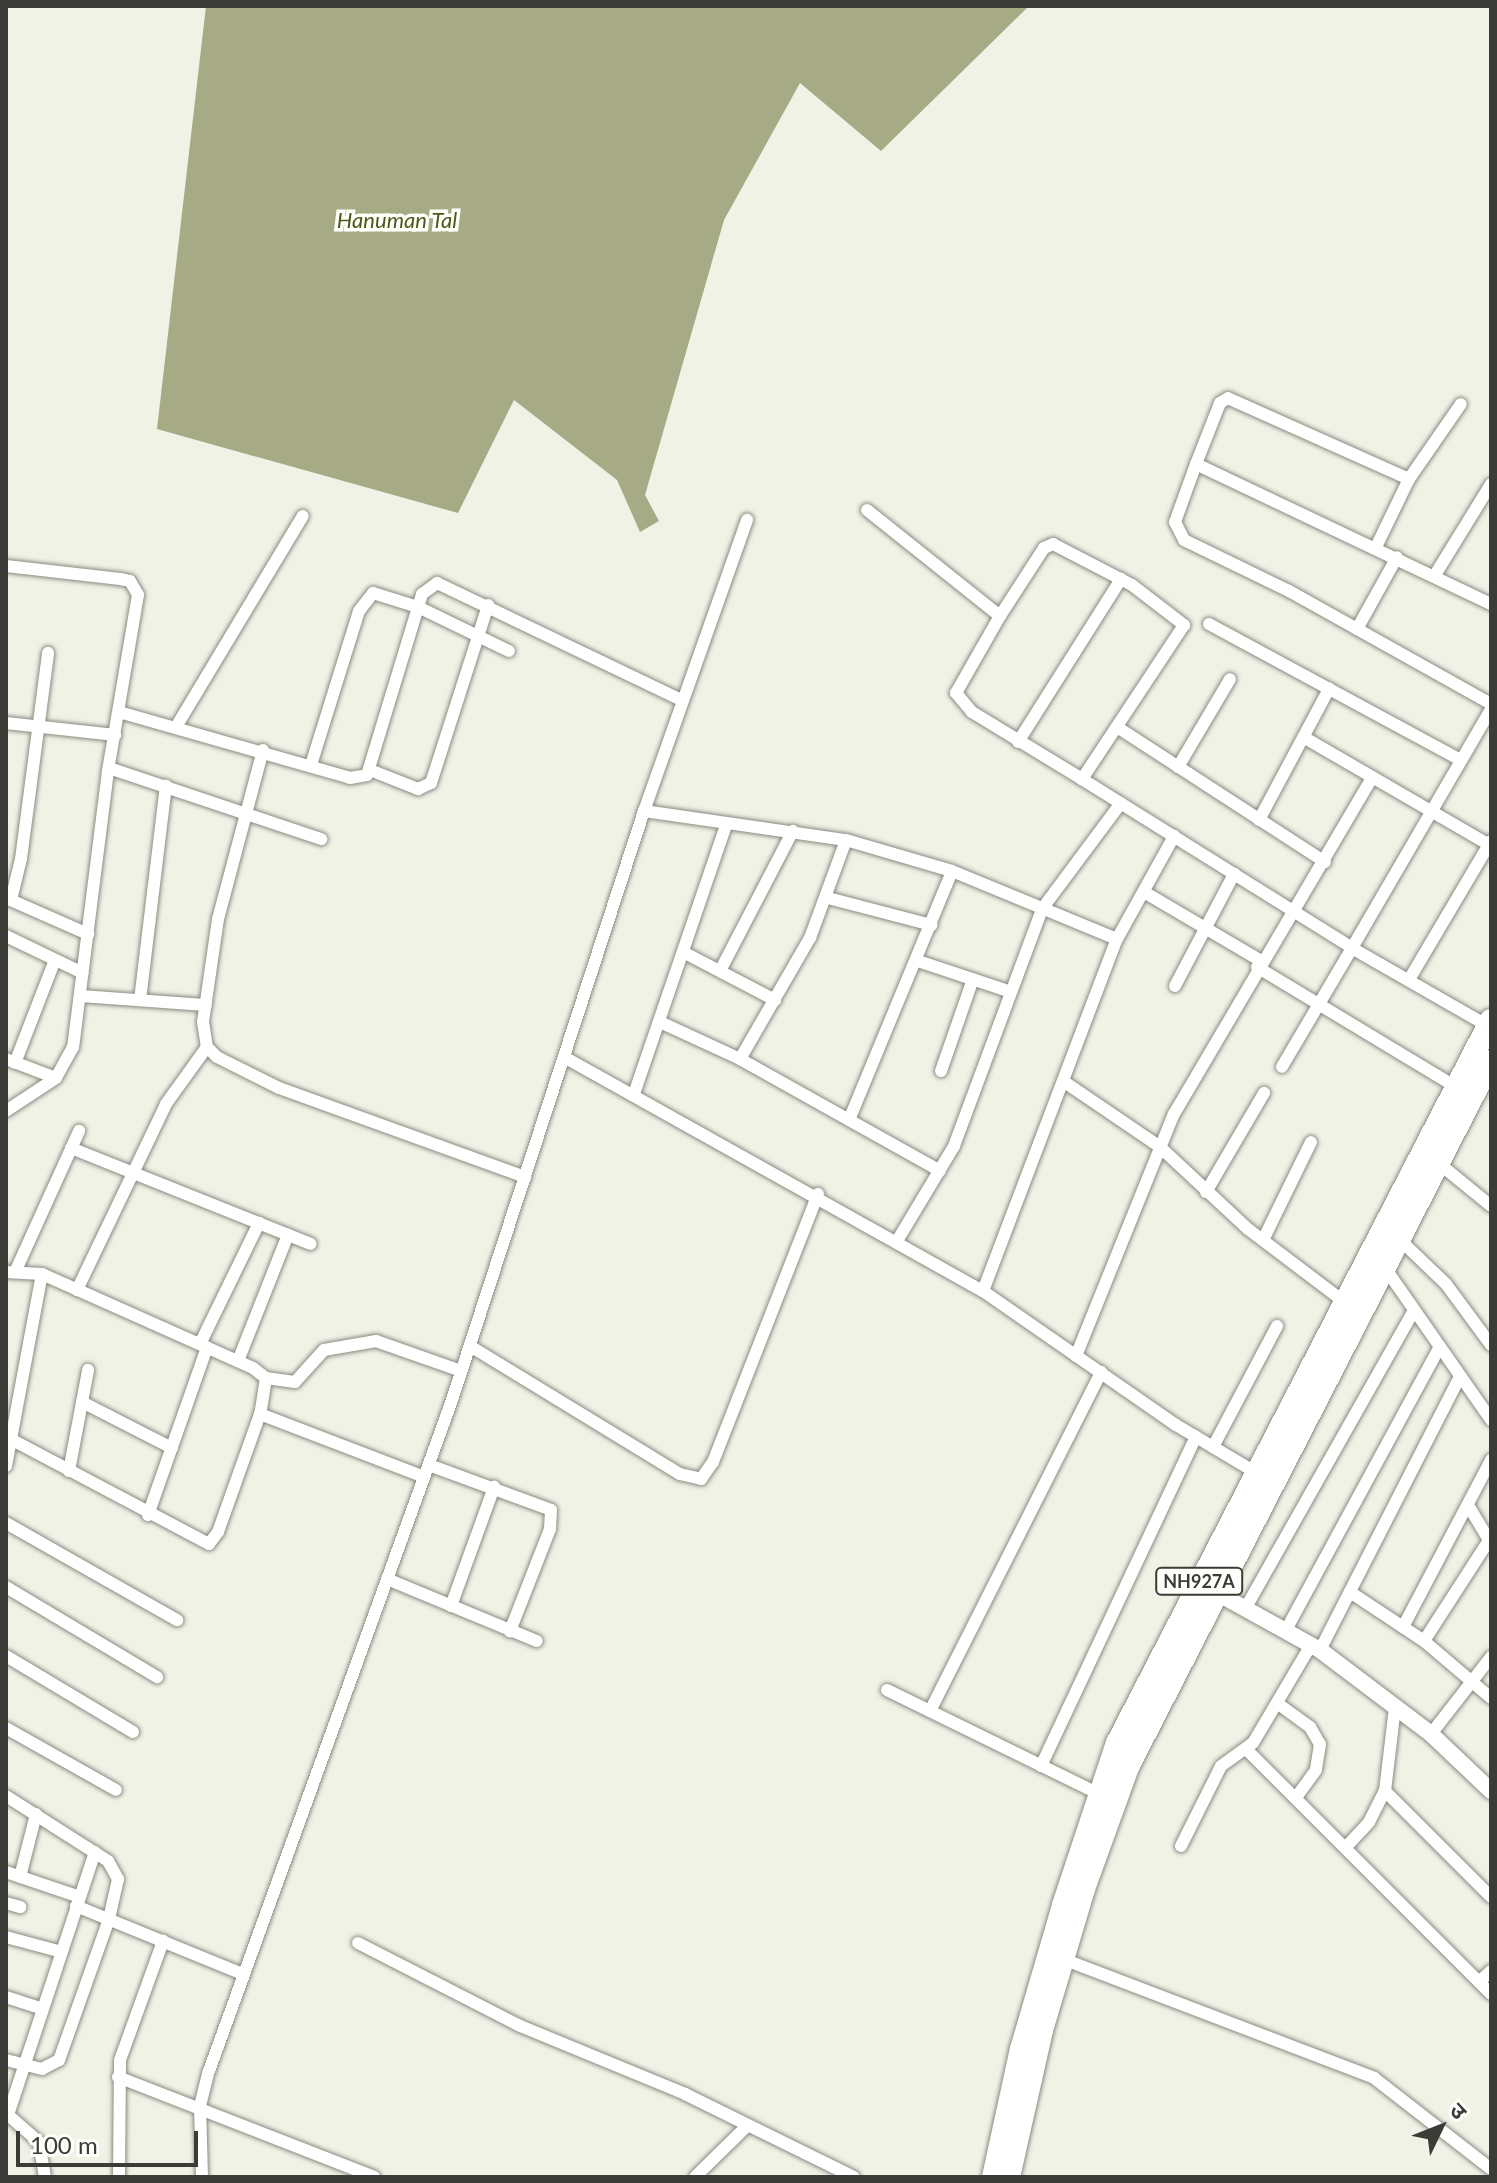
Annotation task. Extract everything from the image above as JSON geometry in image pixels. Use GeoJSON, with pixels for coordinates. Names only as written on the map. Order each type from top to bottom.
{"type":"FeatureCollection","features":[{"type":"Feature","properties":{"kind":"highway","name":"NH927A"},"geometry":{"type":"LineString","coordinates":[[1264,1478],[1342,1300],[1489,1023]]}},
{"type":"Feature","properties":{"kind":"highway","name":"NH927A"},"geometry":{"type":"LineString","coordinates":[[993,2177],[1021,2049],[1117,1743],[1207,1588],[1491,1061]]}},
{"type":"Feature","properties":{"kind":"highway","name":"NH927A"},"geometry":{"type":"LineString","coordinates":[[1009,2177],[1063,1959],[1129,1765],[1207,1588]]}},
{"type":"Feature","properties":{"kind":"street"},"geometry":{"type":"LineString","coordinates":[[1282,1067],[1321,1008],[1352,948],[1491,706],[1357,629],[1184,540],[1175,522],[1220,403],[1228,398],[1409,479]]}},
{"type":"Feature","properties":{"kind":"street"},"geometry":{"type":"LineString","coordinates":[[1376,547],[1409,479],[1461,404]]}},
{"type":"Feature","properties":{"kind":"street"},"geometry":{"type":"LineString","coordinates":[[1196,464],[1491,604]]}},
{"type":"Feature","properties":{"kind":"street"},"geometry":{"type":"LineString","coordinates":[[1435,575],[1485,505],[1491,484]]}},
{"type":"Feature","properties":{"kind":"street"},"geometry":{"type":"LineString","coordinates":[[867,510],[1000,616]]}},
{"type":"Feature","properties":{"kind":"street"},"geometry":{"type":"LineString","coordinates":[[176,727],[303,516]]}},
{"type":"Feature","properties":{"kind":"street"},"geometry":{"type":"LineString","coordinates":[[202,2177],[200,2106],[243,1974],[470,1346],[681,700],[747,520]]}},
{"type":"Feature","properties":{"kind":"street"},"geometry":{"type":"LineString","coordinates":[[1082,779],[1184,625],[1121,579],[1050,544],[1000,616],[956,693],[972,712],[1352,948],[1489,1023]]}},
{"type":"Feature","properties":{"kind":"street"},"geometry":{"type":"LineString","coordinates":[[1357,629],[1397,557]]}},
{"type":"Feature","properties":{"kind":"street"},"geometry":{"type":"LineString","coordinates":[[6,566],[120,579],[136,587],[73,1047],[56,1078],[6,1111]]}},
{"type":"Feature","properties":{"kind":"street"},"geometry":{"type":"LineString","coordinates":[[1018,742],[1121,579]]}},
{"type":"Feature","properties":{"kind":"street"},"geometry":{"type":"LineString","coordinates":[[119,712],[357,778],[370,770],[422,594],[437,583],[681,700]]}},
{"type":"Feature","properties":{"kind":"street"},"geometry":{"type":"LineString","coordinates":[[311,765],[364,599],[382,593],[509,651]]}},
{"type":"Feature","properties":{"kind":"street"},"geometry":{"type":"LineString","coordinates":[[370,770],[418,789],[431,783],[488,605]]}},
{"type":"Feature","properties":{"kind":"street"},"geometry":{"type":"LineString","coordinates":[[1209,624],[1461,760]]}},
{"type":"Feature","properties":{"kind":"street"},"geometry":{"type":"LineString","coordinates":[[48,653],[36,726],[21,859],[8,899],[88,934]]}},
{"type":"Feature","properties":{"kind":"street"},"geometry":{"type":"LineString","coordinates":[[1178,767],[1230,679]]}},
{"type":"Feature","properties":{"kind":"street"},"geometry":{"type":"LineString","coordinates":[[1259,820],[1329,689]]}},
{"type":"Feature","properties":{"kind":"street"},"geometry":{"type":"LineString","coordinates":[[6,723],[115,735]]}},
{"type":"Feature","properties":{"kind":"street"},"geometry":{"type":"LineString","coordinates":[[1117,727],[1325,862]]}},
{"type":"Feature","properties":{"kind":"street"},"geometry":{"type":"LineString","coordinates":[[1305,738],[1490,844],[1410,978]]}},
{"type":"Feature","properties":{"kind":"street"},"geometry":{"type":"LineString","coordinates":[[77,1290],[166,1104],[207,1047],[206,1005],[218,919],[263,750]]}},
{"type":"Feature","properties":{"kind":"street"},"geometry":{"type":"LineString","coordinates":[[109,768],[321,839]]}},
{"type":"Feature","properties":{"kind":"street"},"geometry":{"type":"LineString","coordinates":[[1076,1356],[1160,1147],[1259,964],[1325,862],[1372,778]]}},
{"type":"Feature","properties":{"kind":"street"},"geometry":{"type":"LineString","coordinates":[[140,1000],[166,786]]}},
{"type":"Feature","properties":{"kind":"street"},"geometry":{"type":"LineString","coordinates":[[897,1241],[940,1171],[964,1122],[1008,991],[1042,909],[1121,803]]}},
{"type":"Feature","properties":{"kind":"street"},"geometry":{"type":"LineString","coordinates":[[644,811],[846,840],[952,871],[1117,939]]}},
{"type":"Feature","properties":{"kind":"street"},"geometry":{"type":"LineString","coordinates":[[634,1094],[726,825]]}},
{"type":"Feature","properties":{"kind":"street"},"geometry":{"type":"LineString","coordinates":[[720,971],[793,831]]}},
{"type":"Feature","properties":{"kind":"street"},"geometry":{"type":"LineString","coordinates":[[983,1291],[1117,939],[1174,836]]}},
{"type":"Feature","properties":{"kind":"street"},"geometry":{"type":"LineString","coordinates":[[740,1059],[775,1000],[828,898],[846,840]]}},
{"type":"Feature","properties":{"kind":"street"},"geometry":{"type":"LineString","coordinates":[[849,1120],[918,961],[952,871]]}},
{"type":"Feature","properties":{"kind":"street"},"geometry":{"type":"LineString","coordinates":[[1175,986],[1234,874]]}},
{"type":"Feature","properties":{"kind":"street"},"geometry":{"type":"LineString","coordinates":[[1144,892],[1206,928],[1321,1008],[1456,1087]]}},
{"type":"Feature","properties":{"kind":"street"},"geometry":{"type":"LineString","coordinates":[[828,898],[932,925]]}},
{"type":"Feature","properties":{"kind":"street"},"geometry":{"type":"LineString","coordinates":[[6,936],[83,973]]}},
{"type":"Feature","properties":{"kind":"street"},"geometry":{"type":"LineString","coordinates":[[683,952],[775,1000]]}},
{"type":"Feature","properties":{"kind":"street"},"geometry":{"type":"LineString","coordinates":[[55,960],[10,1061],[56,1078]]}},
{"type":"Feature","properties":{"kind":"street"},"geometry":{"type":"LineString","coordinates":[[918,961],[1008,991]]}},
{"type":"Feature","properties":{"kind":"street"},"geometry":{"type":"LineString","coordinates":[[941,1071],[973,979]]}},
{"type":"Feature","properties":{"kind":"street"},"geometry":{"type":"LineString","coordinates":[[80,996],[206,1005]]}},
{"type":"Feature","properties":{"kind":"street"},"geometry":{"type":"LineString","coordinates":[[660,1022],[740,1059],[940,1171]]}},
{"type":"Feature","properties":{"kind":"street"},"geometry":{"type":"LineString","coordinates":[[207,1047],[217,1057],[279,1088],[525,1177]]}},
{"type":"Feature","properties":{"kind":"street"},"geometry":{"type":"LineString","coordinates":[[564,1057],[818,1194],[983,1291],[1196,1437],[1264,1478]]}},
{"type":"Feature","properties":{"kind":"street"},"geometry":{"type":"LineString","coordinates":[[1063,1081],[1160,1147],[1206,1192],[1263,1240],[1342,1300]]}},
{"type":"Feature","properties":{"kind":"street"},"geometry":{"type":"LineString","coordinates":[[1206,1192],[1264,1093]]}},
{"type":"Feature","properties":{"kind":"street"},"geometry":{"type":"LineString","coordinates":[[79,1131],[11,1271],[42,1274],[238,1361],[266,1378],[295,1382],[324,1350],[376,1341],[461,1371]]}},
{"type":"Feature","properties":{"kind":"street"},"geometry":{"type":"LineString","coordinates":[[1263,1240],[1311,1142]]}},
{"type":"Feature","properties":{"kind":"street"},"geometry":{"type":"LineString","coordinates":[[71,1148],[311,1244]]}},
{"type":"Feature","properties":{"kind":"street"},"geometry":{"type":"LineString","coordinates":[[1436,1161],[1491,1206]]}},
{"type":"Feature","properties":{"kind":"street"},"geometry":{"type":"LineString","coordinates":[[470,1346],[680,1474],[701,1479],[713,1462],[818,1194]]}},
{"type":"Feature","properties":{"kind":"street"},"geometry":{"type":"LineString","coordinates":[[148,1515],[204,1346],[259,1223]]}},
{"type":"Feature","properties":{"kind":"street"},"geometry":{"type":"LineString","coordinates":[[238,1361],[288,1235]]}},
{"type":"Feature","properties":{"kind":"street"},"geometry":{"type":"LineString","coordinates":[[1398,1238],[1446,1284],[1491,1345]]}},
{"type":"Feature","properties":{"kind":"street"},"geometry":{"type":"LineString","coordinates":[[1383,1265],[1491,1420]]}},
{"type":"Feature","properties":{"kind":"street"},"geometry":{"type":"LineString","coordinates":[[6,1466],[12,1395],[42,1274]]}},
{"type":"Feature","properties":{"kind":"street"},"geometry":{"type":"LineString","coordinates":[[1245,1609],[1414,1310]]}},
{"type":"Feature","properties":{"kind":"street"},"geometry":{"type":"LineString","coordinates":[[1213,1447],[1277,1326]]}},
{"type":"Feature","properties":{"kind":"street"},"geometry":{"type":"LineString","coordinates":[[1286,1630],[1439,1348]]}},
{"type":"Feature","properties":{"kind":"street"},"geometry":{"type":"LineString","coordinates":[[69,1471],[88,1370]]}},
{"type":"Feature","properties":{"kind":"street"},"geometry":{"type":"LineString","coordinates":[[930,1711],[1101,1372]]}},
{"type":"Feature","properties":{"kind":"street"},"geometry":{"type":"LineString","coordinates":[[1181,1846],[1221,1766],[1247,1750],[1350,1592],[1460,1377]]}},
{"type":"Feature","properties":{"kind":"street"},"geometry":{"type":"LineString","coordinates":[[10,1431],[69,1471],[204,1544],[214,1541],[260,1414],[266,1378]]}},
{"type":"Feature","properties":{"kind":"street"},"geometry":{"type":"LineString","coordinates":[[82,1402],[172,1448]]}},
{"type":"Feature","properties":{"kind":"street"},"geometry":{"type":"LineString","coordinates":[[260,1414],[426,1471],[494,1487],[541,1503],[553,1517],[510,1631]]}},
{"type":"Feature","properties":{"kind":"street"},"geometry":{"type":"LineString","coordinates":[[1041,1766],[1196,1437]]}},
{"type":"Feature","properties":{"kind":"street"},"geometry":{"type":"LineString","coordinates":[[1403,1627],[1491,1460]]}},
{"type":"Feature","properties":{"kind":"street"},"geometry":{"type":"LineString","coordinates":[[451,1606],[494,1487]]}},
{"type":"Feature","properties":{"kind":"street"},"geometry":{"type":"LineString","coordinates":[[1424,1641],[1489,1540],[1468,1505]]}},
{"type":"Feature","properties":{"kind":"street"},"geometry":{"type":"LineString","coordinates":[[6,1523],[177,1620]]}},
{"type":"Feature","properties":{"kind":"street"},"geometry":{"type":"LineString","coordinates":[[387,1579],[537,1641]]}},
{"type":"Feature","properties":{"kind":"street"},"geometry":{"type":"LineString","coordinates":[[6,1587],[157,1677]]}},
{"type":"Feature","properties":{"kind":"street"},"geometry":{"type":"LineString","coordinates":[[1207,1588],[1316,1648],[1431,1734],[1491,1791]]}},
{"type":"Feature","properties":{"kind":"street"},"geometry":{"type":"LineString","coordinates":[[1350,1592],[1424,1641],[1491,1698]]}},
{"type":"Feature","properties":{"kind":"street"},"geometry":{"type":"LineString","coordinates":[[6,1656],[133,1732]]}},
{"type":"Feature","properties":{"kind":"street"},"geometry":{"type":"LineString","coordinates":[[1431,1734],[1491,1657]]}},
{"type":"Feature","properties":{"kind":"street"},"geometry":{"type":"LineString","coordinates":[[887,1690],[1099,1794]]}},
{"type":"Feature","properties":{"kind":"street"},"geometry":{"type":"LineString","coordinates":[[1277,1703],[1310,1727],[1320,1744],[1316,1770],[1296,1798]]}},
{"type":"Feature","properties":{"kind":"street"},"geometry":{"type":"LineString","coordinates":[[1346,1847],[1369,1822],[1385,1791],[1395,1707]]}},
{"type":"Feature","properties":{"kind":"street"},"geometry":{"type":"LineString","coordinates":[[6,1728],[116,1790]]}},
{"type":"Feature","properties":{"kind":"street"},"geometry":{"type":"LineString","coordinates":[[1247,1750],[1491,1994]]}},
{"type":"Feature","properties":{"kind":"street"},"geometry":{"type":"LineString","coordinates":[[1385,1791],[1491,1897]]}},
{"type":"Feature","properties":{"kind":"street"},"geometry":{"type":"LineString","coordinates":[[6,1796],[95,1852],[118,1879],[109,1919],[59,2060],[42,2069],[6,2060]]}},
{"type":"Feature","properties":{"kind":"street"},"geometry":{"type":"LineString","coordinates":[[20,1877],[36,1814]]}},
{"type":"Feature","properties":{"kind":"street"},"geometry":{"type":"LineString","coordinates":[[45,2177],[39,2142],[16,2127],[8,2115],[39,2008],[95,1852]]}},
{"type":"Feature","properties":{"kind":"street"},"geometry":{"type":"LineString","coordinates":[[6,1872],[78,1901],[109,1919],[243,1974]]}},
{"type":"Feature","properties":{"kind":"street"},"geometry":{"type":"LineString","coordinates":[[6,1903],[20,1907]]}},
{"type":"Feature","properties":{"kind":"street"},"geometry":{"type":"LineString","coordinates":[[6,1937],[58,1951]]}},
{"type":"Feature","properties":{"kind":"street"},"geometry":{"type":"LineString","coordinates":[[119,2177],[118,2077],[126,2038],[163,1941]]}},
{"type":"Feature","properties":{"kind":"street"},"geometry":{"type":"LineString","coordinates":[[358,1943],[518,2025],[748,2125],[854,2177]]}},
{"type":"Feature","properties":{"kind":"street"},"geometry":{"type":"LineString","coordinates":[[1063,1959],[1374,2078],[1446,2129],[1491,2169]]}},
{"type":"Feature","properties":{"kind":"street"},"geometry":{"type":"LineString","coordinates":[[1479,1982],[1491,1971]]}},
{"type":"Feature","properties":{"kind":"street"},"geometry":{"type":"LineString","coordinates":[[6,1997],[39,2008]]}},
{"type":"Feature","properties":{"kind":"street"},"geometry":{"type":"LineString","coordinates":[[118,2077],[200,2106],[374,2177]]}},
{"type":"Feature","properties":{"kind":"street"},"geometry":{"type":"LineString","coordinates":[[695,2177],[748,2125]]}},
{"type":"Feature","properties":{"kind":"street"},"geometry":{"type":"LineString","coordinates":[[336,2177],[340,2163]]}},
{"type":"Feature","properties":{"kind":"water","name":"Hanuman Tal"},"geometry":{"type":"Polygon","coordinates":[[[206,6],[1029,6],[881,151],[800,83],[724,220],[645,495],[659,521],[640,532],[617,480],[514,400],[458,513],[157,429],[206,6]]]}}]}
